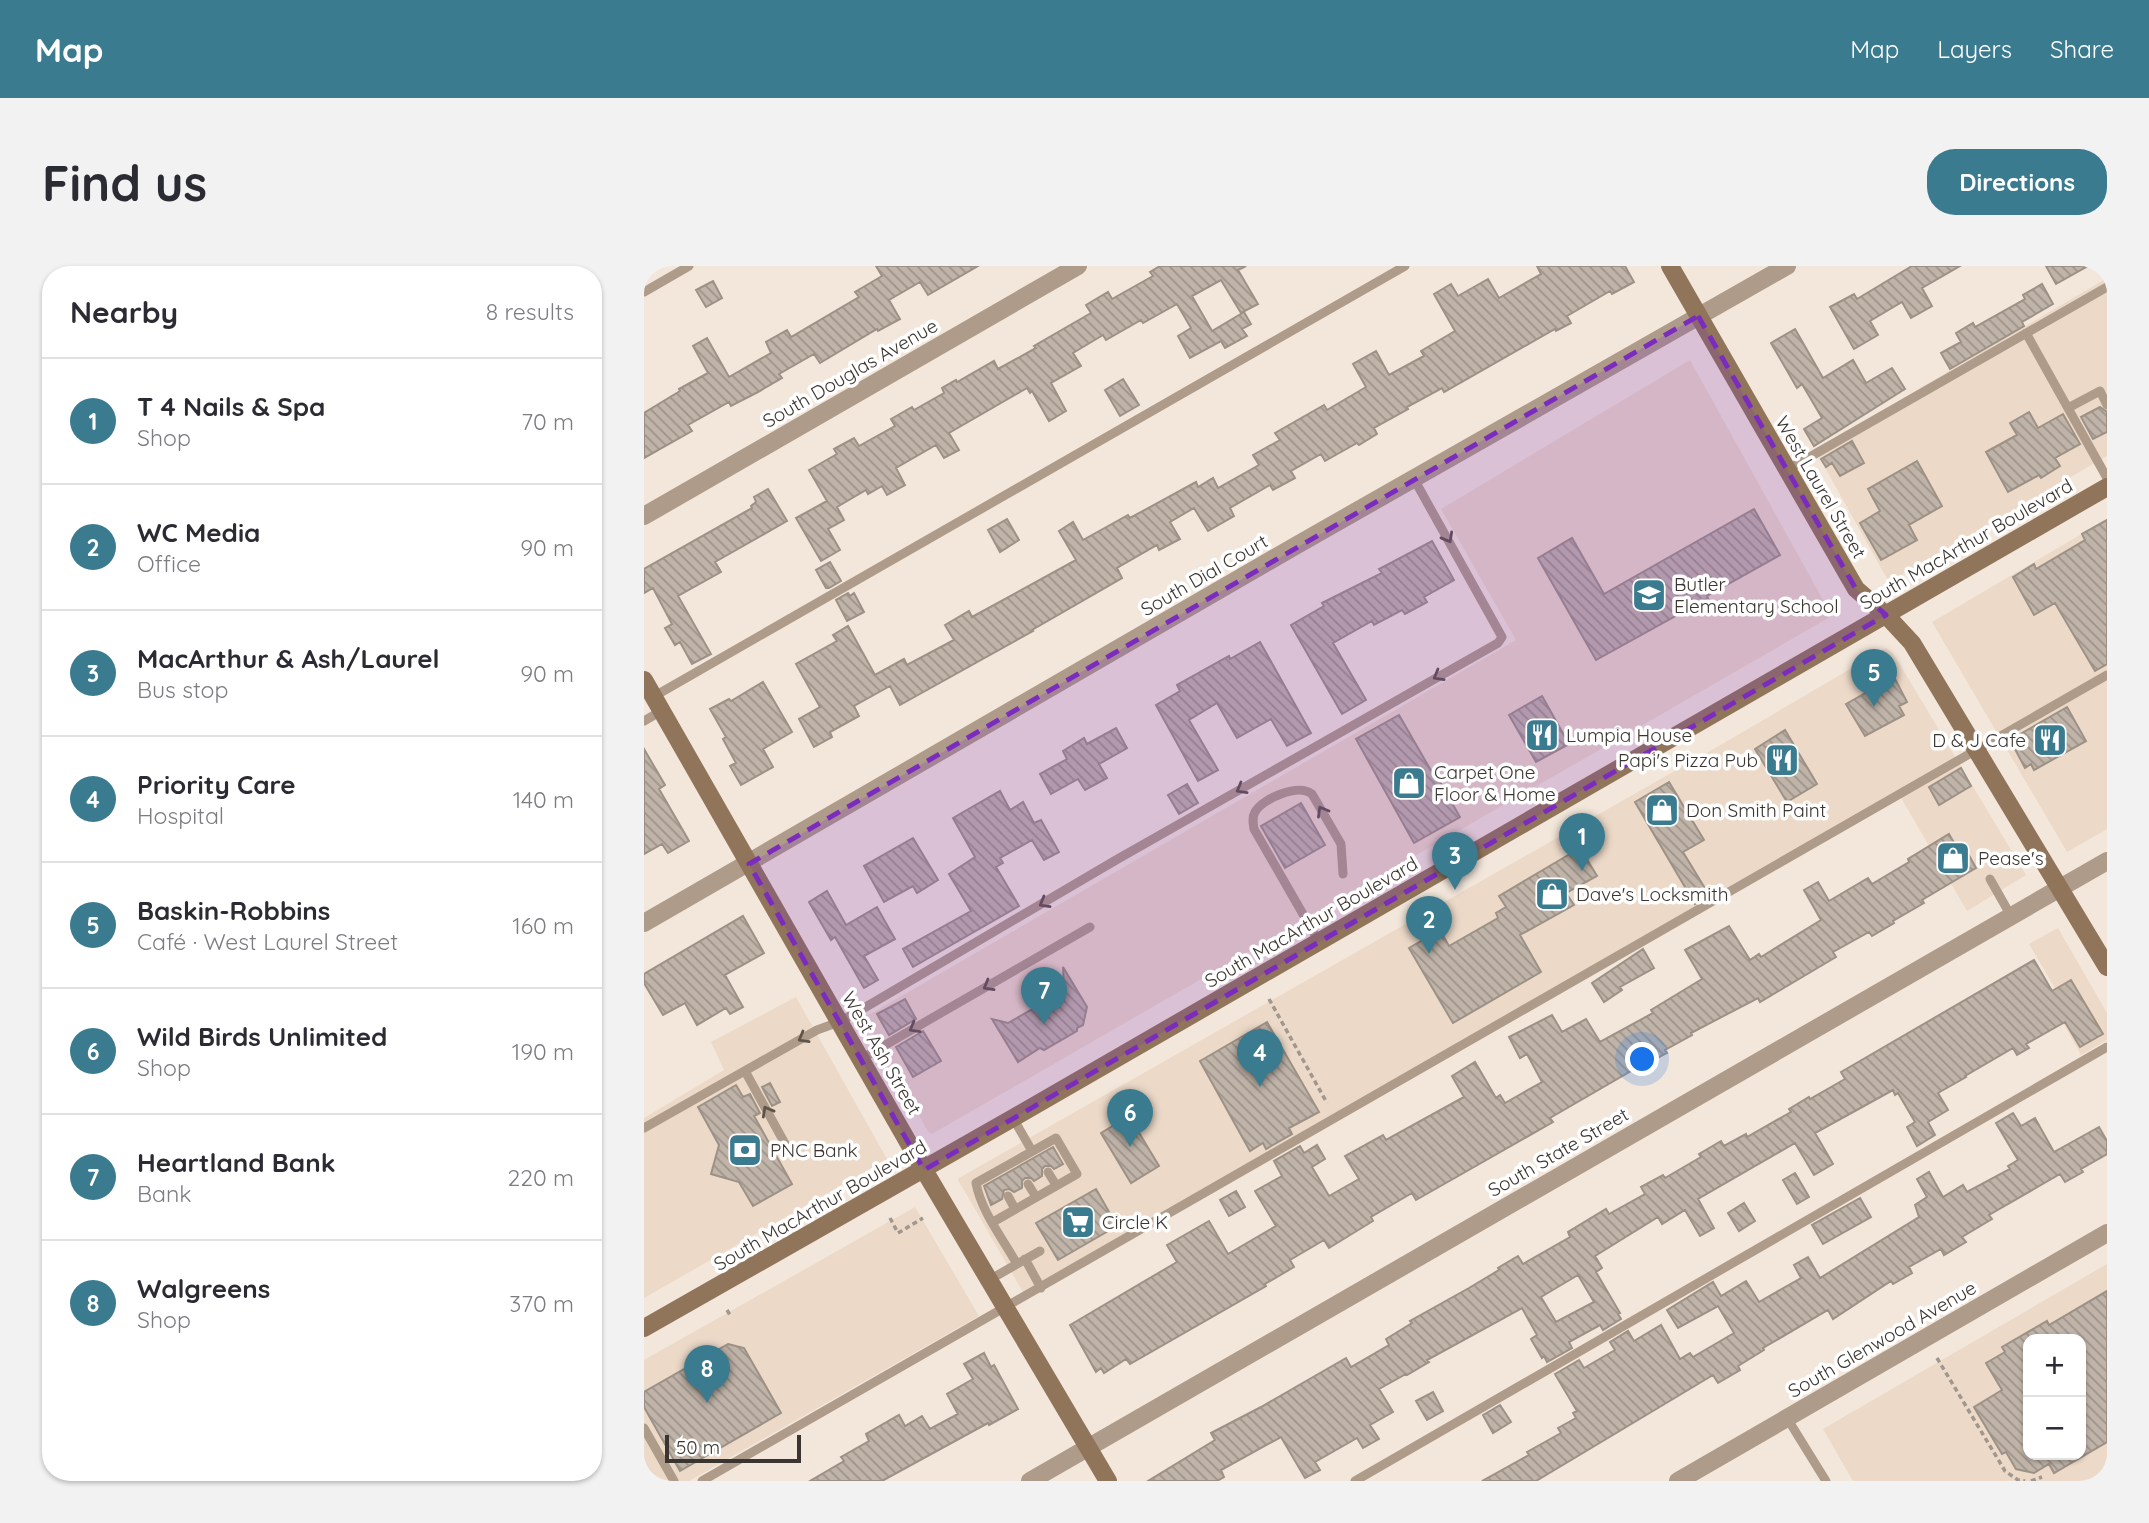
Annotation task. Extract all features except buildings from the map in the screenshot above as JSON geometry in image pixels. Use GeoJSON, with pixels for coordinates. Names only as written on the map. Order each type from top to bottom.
{"type":"FeatureCollection","features":[{"type":"Feature","properties":{"kind":"street","name":"South Douglas Avenue"},"geometry":{"type":"LineString","coordinates":[[644,516],[1078,266]]}},
{"type":"Feature","properties":{"kind":"street","name":"West Laurel Street"},"geometry":{"type":"LineString","coordinates":[[1670,266],[1856,589],[1886,615],[1912,643],[2107,967]]}},
{"type":"Feature","properties":{"kind":"street","name":"South Dial Court"},"geometry":{"type":"LineString","coordinates":[[644,923],[1787,266]]}},
{"type":"Feature","properties":{"kind":"street","name":"South MacArthur Boulevard"},"geometry":{"type":"LineString","coordinates":[[644,1328],[924,1170],[2107,487]]}},
{"type":"Feature","properties":{"kind":"street","name":"West Ash Street"},"geometry":{"type":"LineString","coordinates":[[644,680],[924,1170],[1108,1481]]}},
{"type":"Feature","properties":{"kind":"street","name":"South State Street"},"geometry":{"type":"LineString","coordinates":[[1030,1481],[2107,860]]}},
{"type":"Feature","properties":{"kind":"street","name":"South Glenwood Avenue"},"geometry":{"type":"LineString","coordinates":[[1678,1481],[2107,1233]]}},
{"type":"Feature","properties":{"kind":"lane"},"geometry":{"type":"LineString","coordinates":[[644,292],[689,266]]}},
{"type":"Feature","properties":{"kind":"lane"},"geometry":{"type":"LineString","coordinates":[[644,721],[657,704],[1405,266]]}},
{"type":"Feature","properties":{"kind":"lane"},"geometry":{"type":"LineString","coordinates":[[1787,470],[2107,287]]}},
{"type":"Feature","properties":{"kind":"lane"},"geometry":{"type":"LineString","coordinates":[[2026,333],[2107,478]]}},
{"type":"Feature","properties":{"kind":"lane"},"geometry":{"type":"LineString","coordinates":[[2068,408],[2100,391],[2107,405]]}},
{"type":"Feature","properties":{"kind":"lane"},"geometry":{"type":"LineString","coordinates":[[644,1128],[817,1030],[839,1022],[1116,860],[1498,643],[1502,637],[1414,479]]}},
{"type":"Feature","properties":{"kind":"lane"},"geometry":{"type":"LineString","coordinates":[[702,1481],[2107,675]]}},
{"type":"Feature","properties":{"kind":"lane"},"geometry":{"type":"LineString","coordinates":[[1319,942],[1254,829],[1253,820],[1258,808],[1291,789],[1306,790],[1312,794],[1341,844],[1343,874]]}},
{"type":"Feature","properties":{"kind":"lane"},"geometry":{"type":"LineString","coordinates":[[1990,879],[2011,916]]}},
{"type":"Feature","properties":{"kind":"lane"},"geometry":{"type":"LineString","coordinates":[[860,1059],[1090,927]]}},
{"type":"Feature","properties":{"kind":"lane"},"geometry":{"type":"LineString","coordinates":[[1355,1481],[2107,1047]]}},
{"type":"Feature","properties":{"kind":"lane"},"geometry":{"type":"LineString","coordinates":[[745,1071],[789,1151]]}},
{"type":"Feature","properties":{"kind":"lane"},"geometry":{"type":"LineString","coordinates":[[1013,1118],[1035,1151]]}},
{"type":"Feature","properties":{"kind":"lane"},"geometry":{"type":"LineString","coordinates":[[993,1222],[1077,1174],[1056,1138],[1016,1164],[976,1183],[978,1195],[993,1222],[1041,1288]]}},
{"type":"Feature","properties":{"kind":"lane"},"geometry":{"type":"LineString","coordinates":[[1048,1172],[1056,1185]]}},
{"type":"Feature","properties":{"kind":"lane"},"geometry":{"type":"LineString","coordinates":[[1028,1184],[1036,1197]]}},
{"type":"Feature","properties":{"kind":"lane"},"geometry":{"type":"LineString","coordinates":[[1008,1196],[1016,1209]]}},
{"type":"Feature","properties":{"kind":"lane"},"geometry":{"type":"LineString","coordinates":[[989,1280],[1040,1251]]}},
{"type":"Feature","properties":{"kind":"lane"},"geometry":{"type":"LineString","coordinates":[[1787,1418],[1826,1481]]}},
{"type":"Feature","properties":{"kind":"lane"},"geometry":{"type":"LineString","coordinates":[[644,1428],[674,1481]]}},
{"type":"Feature","properties":{"kind":"path"},"geometry":{"type":"LineString","coordinates":[[1269,999],[1327,1103]]}},
{"type":"Feature","properties":{"kind":"path"},"geometry":{"type":"LineString","coordinates":[[890,1218],[898,1233],[923,1218]]}},
{"type":"Feature","properties":{"kind":"path"},"geometry":{"type":"LineString","coordinates":[[1937,1358],[2004,1471],[2025,1481]]}},
{"type":"Feature","properties":{"kind":"path"},"geometry":{"type":"LineString","coordinates":[[2031,1481],[2042,1477]]}},
{"type":"Feature","properties":{"kind":"highlighted area"},"geometry":{"type":"Polygon","coordinates":[[[1698,316],[1856,589],[1886,615],[924,1170],[749,864],[1698,316]]]}},
{"type":"Feature","properties":{"kind":"shaded area"},"geometry":{"type":"Polygon","coordinates":[[[2107,278],[2107,456],[1889,582],[1815,450],[2107,278]]]}},
{"type":"Feature","properties":{"kind":"shaded area"},"geometry":{"type":"Polygon","coordinates":[[[1690,360],[1832,616],[932,1134],[928,1132],[865,1017],[1516,640],[1441,509],[1690,360]]]}},
{"type":"Feature","properties":{"kind":"shaded area"},"geometry":{"type":"Polygon","coordinates":[[[2107,519],[2107,829],[2067,852],[1932,622],[2107,519]]]}},
{"type":"Feature","properties":{"kind":"shaded area"},"geometry":{"type":"Polygon","coordinates":[[[1886,648],[1893,653],[2026,875],[1967,911],[1897,791],[1023,1292],[959,1178],[1886,648]]]}},
{"type":"Feature","properties":{"kind":"shaded area"},"geometry":{"type":"Polygon","coordinates":[[[2058,928],[2107,1013],[2107,1040],[2081,1055],[2058,1014],[2056,990],[2029,944],[2058,928]]]}},
{"type":"Feature","properties":{"kind":"shaded area"},"geometry":{"type":"Polygon","coordinates":[[[796,997],[887,1159],[644,1298],[644,1118],[724,1070],[711,1042],[796,997]]]}},
{"type":"Feature","properties":{"kind":"shaded area"},"geometry":{"type":"Polygon","coordinates":[[[915,1207],[979,1316],[689,1481],[644,1481],[644,1360],[915,1207]]]}},
{"type":"Feature","properties":{"kind":"shaded area"},"geometry":{"type":"Polygon","coordinates":[[[2107,1264],[2107,1481],[1853,1481],[1823,1429],[2107,1264]]]}},
{"type":"Feature","properties":{"kind":"place","name":"Butler Elementary School"},"geometry":{"type":"Point","coordinates":[1649,595]}},
{"type":"Feature","properties":{"kind":"place","name":"Baskin-Robbins"},"geometry":{"type":"Point","coordinates":[1874,707]}},
{"type":"Feature","properties":{"kind":"place","name":"Lumpia House"},"geometry":{"type":"Point","coordinates":[1542,735]}},
{"type":"Feature","properties":{"kind":"place","name":"D & J Cafe"},"geometry":{"type":"Point","coordinates":[2050,740]}},
{"type":"Feature","properties":{"kind":"place","name":"Papi's Pizza Pub"},"geometry":{"type":"Point","coordinates":[1782,760]}},
{"type":"Feature","properties":{"kind":"place","name":"Carpet One Floor & Home"},"geometry":{"type":"Point","coordinates":[1409,783]}},
{"type":"Feature","properties":{"kind":"place","name":"Don Smith Paint"},"geometry":{"type":"Point","coordinates":[1662,810]}},
{"type":"Feature","properties":{"kind":"place","name":"Pease's"},"geometry":{"type":"Point","coordinates":[1953,858]}},
{"type":"Feature","properties":{"kind":"place","name":"T 4 Nails & Spa"},"geometry":{"type":"Point","coordinates":[1582,871]}},
{"type":"Feature","properties":{"kind":"place","name":"MacArthur & Ash/Laurel"},"geometry":{"type":"Point","coordinates":[1455,890]}},
{"type":"Feature","properties":{"kind":"place","name":"Dave's Locksmith"},"geometry":{"type":"Point","coordinates":[1552,894]}},
{"type":"Feature","properties":{"kind":"place","name":"WC Media"},"geometry":{"type":"Point","coordinates":[1429,954]}},
{"type":"Feature","properties":{"kind":"place","name":"Heartland Bank"},"geometry":{"type":"Point","coordinates":[1044,1025]}},
{"type":"Feature","properties":{"kind":"place","name":"Priority Care"},"geometry":{"type":"Point","coordinates":[1260,1087]}},
{"type":"Feature","properties":{"kind":"place","name":"Wild Birds Unlimited"},"geometry":{"type":"Point","coordinates":[1130,1147]}},
{"type":"Feature","properties":{"kind":"place","name":"PNC Bank"},"geometry":{"type":"Point","coordinates":[745,1150]}},
{"type":"Feature","properties":{"kind":"place","name":"Circle K"},"geometry":{"type":"Point","coordinates":[1078,1222]}},
{"type":"Feature","properties":{"kind":"place","name":"Walgreens"},"geometry":{"type":"Point","coordinates":[707,1403]}}]}
